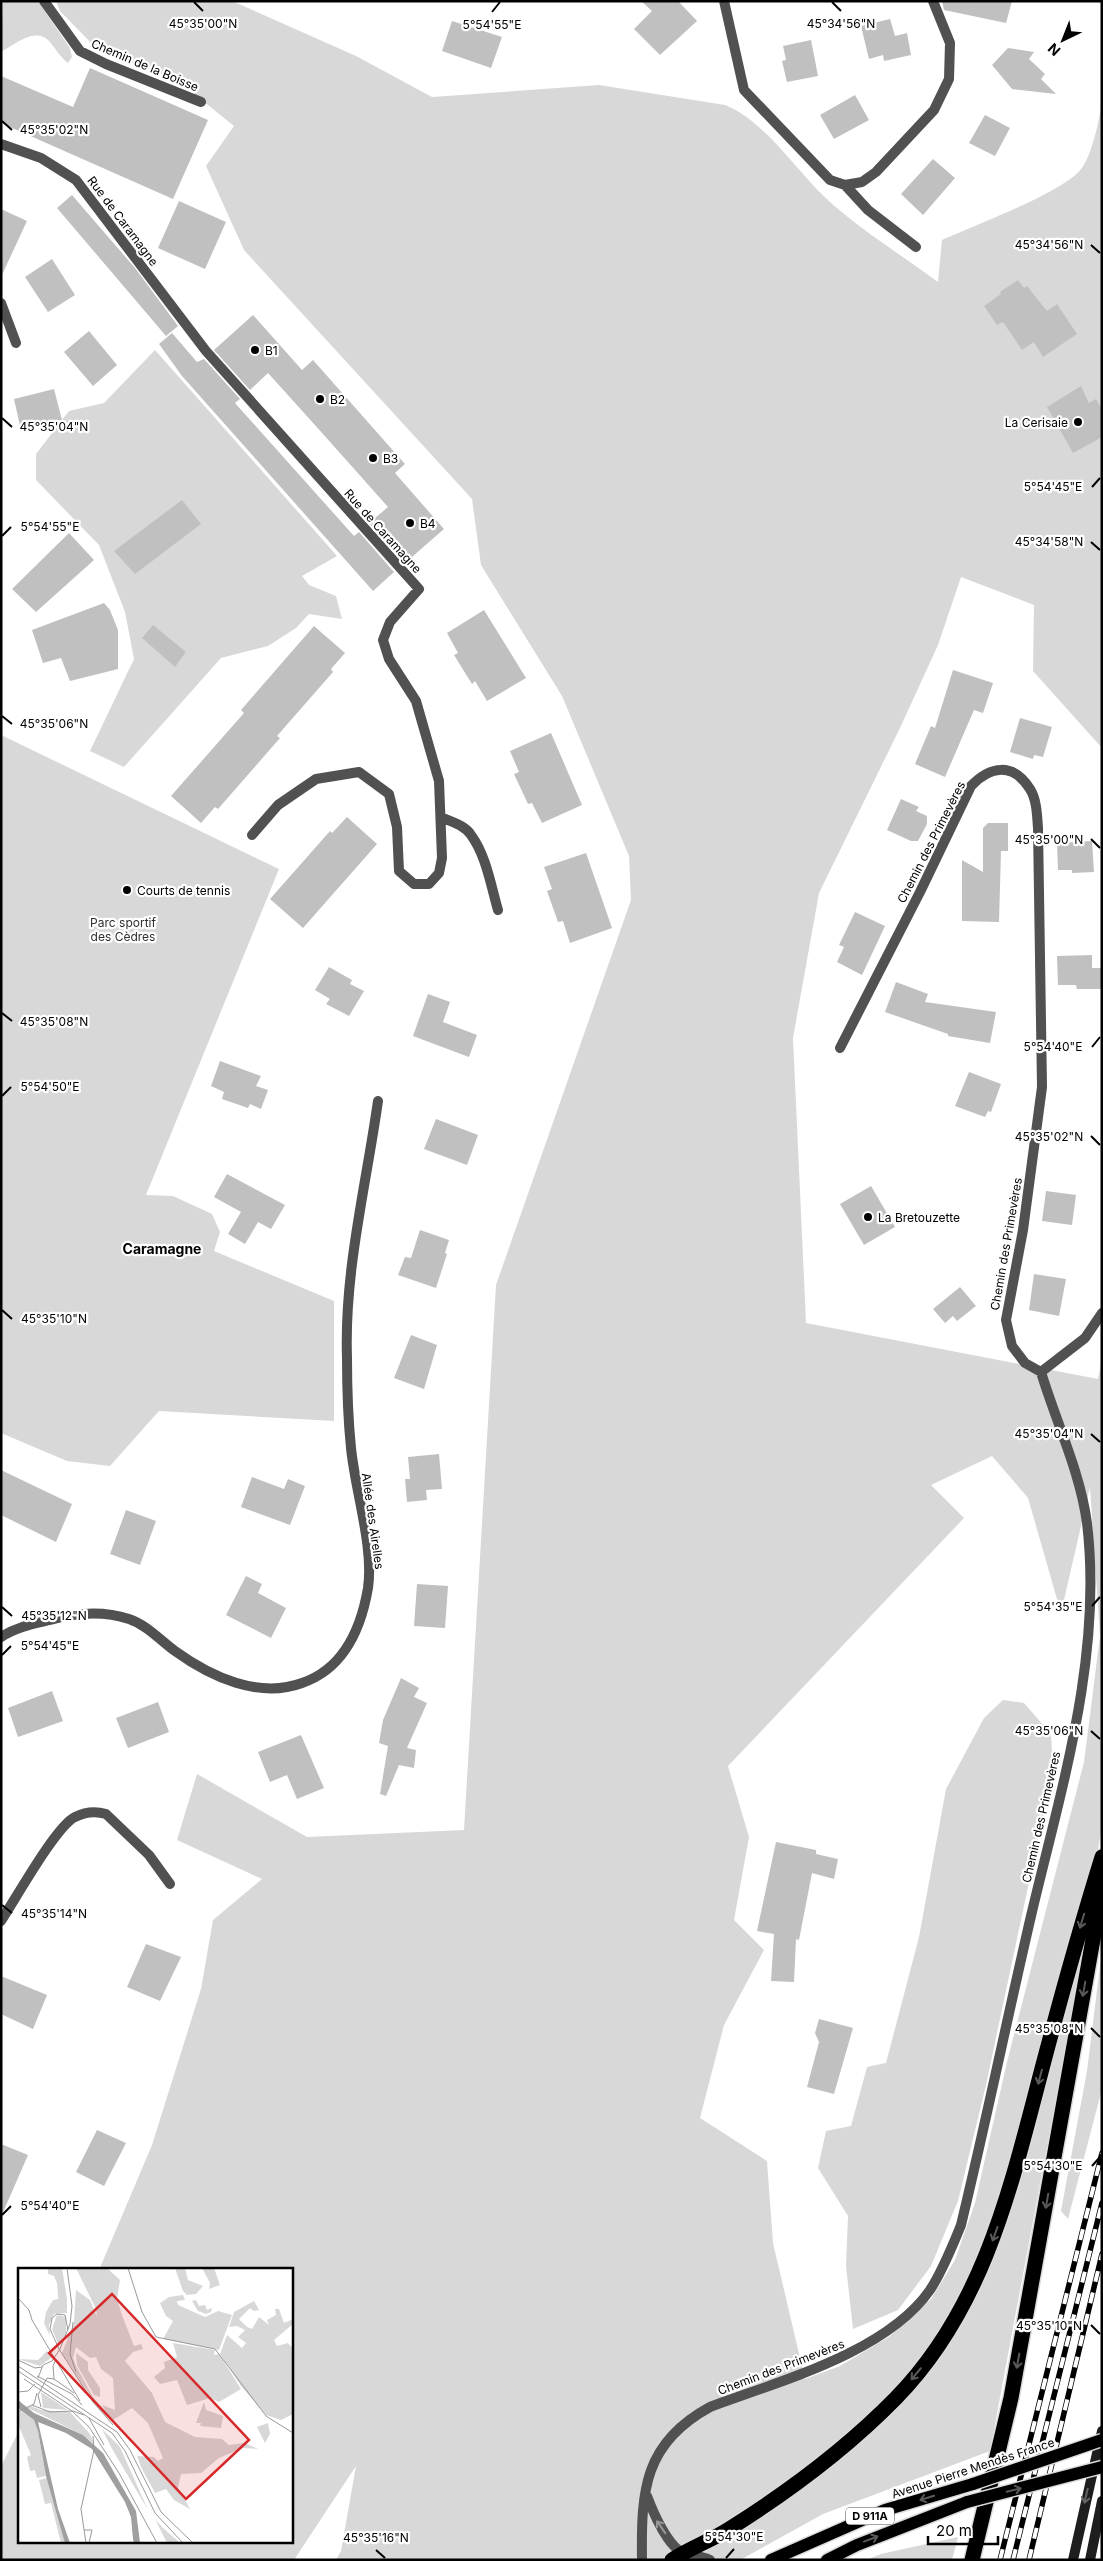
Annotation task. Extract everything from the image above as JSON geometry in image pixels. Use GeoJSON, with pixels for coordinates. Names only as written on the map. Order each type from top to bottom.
{"type":"FeatureCollection","features":[{"type":"Feature","properties":{"kind":"highway"},"geometry":{"type":"LineString","coordinates":[[679,2557],[743,2520],[841,2447],[897,2397],[938,2348],[954,2324],[984,2265],[1010,2190],[1072,1955],[1102,1857]]}},
{"type":"Feature","properties":{"kind":"highway"},"geometry":{"type":"LineString","coordinates":[[972,2560],[1011,2398],[1102,1890]]}},
{"type":"Feature","properties":{"kind":"main road"},"geometry":{"type":"LineString","coordinates":[[1073,2560],[1102,2431]]}},
{"type":"Feature","properties":{"kind":"main road","name":"Avenue Pierre Mendès France"},"geometry":{"type":"LineString","coordinates":[[769,2559],[886,2510],[973,2484],[1102,2440]]}},
{"type":"Feature","properties":{"kind":"main road","name":"D 911A"},"geometry":{"type":"LineString","coordinates":[[827,2560],[857,2545],[967,2502],[1102,2467]]}},
{"type":"Feature","properties":{"kind":"main road"},"geometry":{"type":"LineString","coordinates":[[1090,2560],[1102,2501]]}},
{"type":"Feature","properties":{"kind":"street","name":"Chemin de la Boisse"},"geometry":{"type":"LineString","coordinates":[[44,1],[80,51],[106,64],[201,102]]}},
{"type":"Feature","properties":{"kind":"street"},"geometry":{"type":"LineString","coordinates":[[724,1],[744,90],[830,180],[845,185],[862,182],[876,172],[934,110],[949,79],[950,43],[933,1]]}},
{"type":"Feature","properties":{"kind":"street","name":"Rue de Caramagne"},"geometry":{"type":"LineString","coordinates":[[1,144],[41,158],[76,180],[206,351],[419,590],[390,622],[383,640],[389,659],[416,701],[440,781],[442,858],[439,873],[429,884],[414,884],[399,871],[397,827],[389,794],[359,772],[316,779],[278,806],[252,835]]}},
{"type":"Feature","properties":{"kind":"street"},"geometry":{"type":"LineString","coordinates":[[845,185],[868,210],[916,247]]}},
{"type":"Feature","properties":{"kind":"street"},"geometry":{"type":"LineString","coordinates":[[1,303],[16,343]]}},
{"type":"Feature","properties":{"kind":"street","name":"Chemin des Primevères"},"geometry":{"type":"LineString","coordinates":[[642,2560],[642,2528],[648,2478],[655,2459],[674,2431],[692,2417],[710,2407],[836,2360],[856,2350],[900,2320],[929,2291],[944,2266],[961,2225],[1070,1747],[1086,1663],[1090,1622],[1090,1577],[1085,1514],[1079,1485],[1042,1372],[1025,1362],[1012,1346],[1006,1320],[1023,1230],[1042,1087],[1038,828],[1036,808],[1030,789],[1018,777],[1007,770],[996,769],[983,774],[971,786],[920,892],[840,1048]]}},
{"type":"Feature","properties":{"kind":"street"},"geometry":{"type":"LineString","coordinates":[[441,817],[462,827],[471,834],[482,858],[498,910]]}},
{"type":"Feature","properties":{"kind":"street","name":"Allée des Airelles"},"geometry":{"type":"LineString","coordinates":[[1,1637],[10,1631],[60,1617],[112,1614],[132,1620],[201,1668],[232,1682],[260,1689],[282,1690],[304,1683],[325,1673],[340,1659],[353,1636],[363,1609],[368,1585],[368,1561],[351,1448],[346,1355],[353,1257],[378,1101]]}},
{"type":"Feature","properties":{"kind":"street"},"geometry":{"type":"LineString","coordinates":[[1042,1372],[1085,1338],[1102,1313]]}},
{"type":"Feature","properties":{"kind":"street"},"geometry":{"type":"LineString","coordinates":[[1,1921],[56,1836],[74,1817],[87,1813],[106,1814],[149,1854],[170,1884]]}},
{"type":"Feature","properties":{"kind":"street"},"geometry":{"type":"LineString","coordinates":[[646,2495],[655,2519],[679,2557],[697,2554],[710,2560]]}},
{"type":"Feature","properties":{"kind":"green space"},"geometry":{"type":"Polygon","coordinates":[[[3,1],[38,1],[70,48],[72,57],[68,63],[60,56],[50,42],[38,36],[32,36],[19,41],[1,52],[3,1]]]}},
{"type":"Feature","properties":{"kind":"green space"},"geometry":{"type":"Polygon","coordinates":[[[56,1],[229,1],[356,56],[432,97],[599,85],[725,105],[740,113],[768,135],[819,191],[844,214],[938,282],[942,240],[1038,198],[1071,178],[1081,169],[1092,146],[1102,103],[1102,748],[1033,671],[1034,605],[961,577],[938,645],[900,728],[819,893],[793,1038],[806,1323],[1098,1379],[1102,1359],[1102,1825],[1076,1991],[990,2451],[823,2514],[740,2560],[336,2560],[341,2551],[356,2466],[294,2560],[1,2560],[1,2466],[18,2433],[18,2544],[292,2544],[292,2268],[100,2268],[152,2145],[201,1989],[213,1920],[262,1879],[177,1840],[197,1774],[307,1837],[464,1830],[496,1285],[631,900],[629,856],[562,696],[481,565],[472,499],[244,250],[206,166],[234,126],[177,80],[99,51],[60,11],[56,1]],[[992,1456],[931,1485],[964,1518],[728,1766],[749,1837],[734,1920],[764,1950],[724,2025],[700,2118],[767,2161],[773,2243],[805,2379],[840,2366],[890,2336],[931,2299],[955,2260],[975,2203],[1007,2062],[1084,1762],[1100,1636],[1090,1487],[1061,1613],[1028,1498],[992,1456]]]}},
{"type":"Feature","properties":{"kind":"green space"},"geometry":{"type":"Polygon","coordinates":[[[155,350],[337,556],[302,576],[309,585],[336,596],[342,619],[309,614],[296,628],[268,646],[221,658],[124,767],[90,751],[134,659],[125,612],[99,545],[36,480],[36,454],[69,411],[104,403],[155,350]]]}},
{"type":"Feature","properties":{"kind":"green space","name":"Parc sportif des Cèdres"},"geometry":{"type":"Polygon","coordinates":[[[1,735],[279,869],[146,1195],[173,1196],[212,1214],[220,1232],[214,1251],[334,1301],[334,1421],[159,1411],[110,1466],[67,1461],[1,1433],[1,735]]]}},
{"type":"Feature","properties":{"kind":"green space"},"geometry":{"type":"Polygon","coordinates":[[[1003,1700],[1024,1703],[1051,1734],[1053,1769],[986,2085],[958,2201],[931,2266],[898,2310],[853,2329],[846,2266],[848,2216],[818,2168],[826,2131],[851,2126],[867,2067],[886,2063],[919,1937],[946,1789],[984,1718],[1003,1700]]]}},
{"type":"Feature","properties":{"kind":"green space"},"geometry":{"type":"Polygon","coordinates":[[[1102,1950],[1102,2089],[1068,2219],[1061,2211],[1087,2071],[1102,1950]]]}},
{"type":"Feature","properties":{"kind":"green space"},"geometry":{"type":"Polygon","coordinates":[[[958,2537],[952,2560],[866,2560],[881,2554],[958,2537]]]}},
{"type":"Feature","properties":{"kind":"building"},"geometry":{"type":"Polygon","coordinates":[[[641,1],[678,1],[697,21],[660,55],[634,29],[652,11],[641,1]]]}},
{"type":"Feature","properties":{"kind":"building"},"geometry":{"type":"Polygon","coordinates":[[[942,1],[1012,1],[1006,23],[944,10],[942,1]]]}},
{"type":"Feature","properties":{"kind":"building"},"geometry":{"type":"Polygon","coordinates":[[[890,19],[895,36],[907,33],[911,55],[884,61],[883,55],[869,59],[861,26],[890,19]]]}},
{"type":"Feature","properties":{"kind":"building"},"geometry":{"type":"Polygon","coordinates":[[[452,21],[502,37],[491,68],[442,51],[452,21]]]}},
{"type":"Feature","properties":{"kind":"building"},"geometry":{"type":"Polygon","coordinates":[[[811,40],[818,76],[787,82],[782,61],[786,60],[783,46],[811,40]]]}},
{"type":"Feature","properties":{"kind":"building"},"geometry":{"type":"Polygon","coordinates":[[[1008,48],[1034,52],[1029,59],[1045,74],[1041,79],[1056,94],[1012,89],[992,65],[1008,48]]]}},
{"type":"Feature","properties":{"kind":"building"},"geometry":{"type":"Polygon","coordinates":[[[90,68],[208,120],[173,199],[1,123],[1,76],[73,107],[90,68]]]}},
{"type":"Feature","properties":{"kind":"building"},"geometry":{"type":"Polygon","coordinates":[[[855,95],[869,120],[834,139],[820,115],[855,95]]]}},
{"type":"Feature","properties":{"kind":"building"},"geometry":{"type":"Polygon","coordinates":[[[985,115],[1010,128],[995,156],[969,143],[985,115]]]}},
{"type":"Feature","properties":{"kind":"building"},"geometry":{"type":"Polygon","coordinates":[[[933,159],[955,178],[923,215],[901,194],[933,159]]]}},
{"type":"Feature","properties":{"kind":"building"},"geometry":{"type":"Polygon","coordinates":[[[72,195],[135,268],[178,326],[166,336],[57,208],[72,195]]]}},
{"type":"Feature","properties":{"kind":"building"},"geometry":{"type":"Polygon","coordinates":[[[179,201],[226,222],[205,269],[158,248],[179,201]]]}},
{"type":"Feature","properties":{"kind":"building"},"geometry":{"type":"Polygon","coordinates":[[[1,209],[27,221],[1,277],[1,209]]]}},
{"type":"Feature","properties":{"kind":"building"},"geometry":{"type":"Polygon","coordinates":[[[52,259],[75,295],[48,312],[25,277],[52,259]]]}},
{"type":"Feature","properties":{"kind":"building"},"geometry":{"type":"Polygon","coordinates":[[[1018,280],[1024,288],[1027,286],[1047,311],[1057,304],[1077,334],[1043,357],[1034,342],[1022,350],[1003,322],[997,325],[984,306],[1018,280]]]}},
{"type":"Feature","properties":{"kind":"building"},"geometry":{"type":"Polygon","coordinates":[[[253,315],[302,370],[313,360],[405,464],[395,473],[444,529],[405,563],[369,523],[388,507],[323,434],[268,373],[250,390],[214,350],[253,315]]]}},
{"type":"Feature","properties":{"kind":"building"},"geometry":{"type":"Polygon","coordinates":[[[89,331],[117,365],[93,386],[64,352],[89,331]]]}},
{"type":"Feature","properties":{"kind":"building"},"geometry":{"type":"Polygon","coordinates":[[[172,333],[197,362],[204,359],[240,399],[235,403],[354,536],[359,532],[394,572],[373,591],[182,376],[159,344],[172,333]]]}},
{"type":"Feature","properties":{"kind":"building","name":"La Cerisaie"},"geometry":{"type":"Polygon","coordinates":[[[1081,386],[1089,403],[1096,399],[1102,410],[1102,437],[1073,453],[1047,407],[1081,386]]]}},
{"type":"Feature","properties":{"kind":"building"},"geometry":{"type":"Polygon","coordinates":[[[54,389],[62,420],[21,430],[14,399],[54,389]]]}},
{"type":"Feature","properties":{"kind":"building"},"geometry":{"type":"Polygon","coordinates":[[[182,500],[201,524],[135,574],[114,551],[182,500]]]}},
{"type":"Feature","properties":{"kind":"building"},"geometry":{"type":"Polygon","coordinates":[[[69,533],[94,560],[36,612],[12,589],[69,533]]]}},
{"type":"Feature","properties":{"kind":"building"},"geometry":{"type":"Polygon","coordinates":[[[104,603],[110,610],[118,630],[118,669],[70,681],[61,658],[43,663],[32,630],[104,603]]]}},
{"type":"Feature","properties":{"kind":"building"},"geometry":{"type":"Polygon","coordinates":[[[484,610],[526,678],[487,701],[475,681],[472,684],[454,655],[458,653],[447,633],[484,610]]]}},
{"type":"Feature","properties":{"kind":"building"},"geometry":{"type":"Polygon","coordinates":[[[153,625],[186,652],[175,667],[142,638],[153,625]]]}},
{"type":"Feature","properties":{"kind":"building"},"geometry":{"type":"Polygon","coordinates":[[[314,626],[345,653],[331,669],[333,672],[277,736],[280,738],[218,809],[215,807],[201,823],[171,796],[244,713],[241,710],[314,626]]]}},
{"type":"Feature","properties":{"kind":"building"},"geometry":{"type":"Polygon","coordinates":[[[953,670],[993,683],[983,713],[974,710],[945,777],[915,764],[931,726],[935,728],[953,670]]]}},
{"type":"Feature","properties":{"kind":"building"},"geometry":{"type":"Polygon","coordinates":[[[1020,718],[1052,727],[1043,757],[1034,755],[1033,759],[1010,752],[1020,718]]]}},
{"type":"Feature","properties":{"kind":"building"},"geometry":{"type":"Polygon","coordinates":[[[551,733],[582,805],[542,823],[532,803],[528,804],[514,774],[519,772],[510,751],[551,733]]]}},
{"type":"Feature","properties":{"kind":"building"},"geometry":{"type":"Polygon","coordinates":[[[901,799],[919,807],[916,811],[927,816],[927,824],[918,841],[911,841],[887,830],[901,799]]]}},
{"type":"Feature","properties":{"kind":"building"},"geometry":{"type":"Polygon","coordinates":[[[347,817],[377,844],[303,928],[270,899],[330,831],[332,833],[347,817]]]}},
{"type":"Feature","properties":{"kind":"building"},"geometry":{"type":"Polygon","coordinates":[[[988,823],[1008,823],[1008,851],[1001,851],[999,922],[962,921],[962,860],[983,872],[983,828],[988,823]]]}},
{"type":"Feature","properties":{"kind":"building"},"geometry":{"type":"Polygon","coordinates":[[[1092,841],[1094,872],[1072,873],[1072,870],[1058,870],[1057,843],[1092,841]]]}},
{"type":"Feature","properties":{"kind":"building"},"geometry":{"type":"Polygon","coordinates":[[[586,853],[612,928],[570,943],[563,921],[558,922],[547,891],[552,889],[544,867],[586,853]]]}},
{"type":"Feature","properties":{"kind":"building"},"geometry":{"type":"Polygon","coordinates":[[[855,912],[885,926],[862,975],[837,962],[844,947],[839,945],[855,912]]]}},
{"type":"Feature","properties":{"kind":"building"},"geometry":{"type":"Polygon","coordinates":[[[1092,955],[1092,968],[1102,968],[1102,989],[1077,989],[1076,985],[1058,985],[1057,956],[1092,955]]]}},
{"type":"Feature","properties":{"kind":"building"},"geometry":{"type":"Polygon","coordinates":[[[329,967],[352,980],[350,984],[364,991],[349,1016],[326,1004],[330,999],[315,990],[329,967]]]}},
{"type":"Feature","properties":{"kind":"building"},"geometry":{"type":"Polygon","coordinates":[[[896,982],[928,994],[925,1002],[996,1012],[990,1043],[948,1036],[948,1034],[885,1012],[896,982]]]}},
{"type":"Feature","properties":{"kind":"building"},"geometry":{"type":"Polygon","coordinates":[[[428,994],[450,1002],[443,1022],[477,1035],[469,1057],[413,1036],[428,994]]]}},
{"type":"Feature","properties":{"kind":"building"},"geometry":{"type":"Polygon","coordinates":[[[220,1061],[261,1076],[256,1086],[268,1090],[261,1109],[250,1104],[248,1108],[222,1099],[224,1092],[211,1086],[220,1061]]]}},
{"type":"Feature","properties":{"kind":"building"},"geometry":{"type":"Polygon","coordinates":[[[969,1072],[1001,1084],[991,1112],[988,1111],[985,1117],[955,1106],[969,1072]]]}},
{"type":"Feature","properties":{"kind":"building"},"geometry":{"type":"Polygon","coordinates":[[[436,1119],[478,1135],[467,1165],[424,1149],[436,1119]]]}},
{"type":"Feature","properties":{"kind":"building"},"geometry":{"type":"Polygon","coordinates":[[[227,1174],[285,1205],[271,1229],[258,1222],[245,1244],[228,1234],[241,1212],[214,1197],[227,1174]]]}},
{"type":"Feature","properties":{"kind":"building","name":"La Bretouzette"},"geometry":{"type":"Polygon","coordinates":[[[871,1186],[895,1227],[864,1245],[840,1204],[871,1186]]]}},
{"type":"Feature","properties":{"kind":"building"},"geometry":{"type":"Polygon","coordinates":[[[1046,1191],[1076,1195],[1072,1225],[1042,1221],[1046,1191]]]}},
{"type":"Feature","properties":{"kind":"building"},"geometry":{"type":"Polygon","coordinates":[[[420,1230],[449,1240],[445,1253],[447,1254],[436,1288],[398,1275],[405,1257],[411,1258],[420,1230]]]}},
{"type":"Feature","properties":{"kind":"building"},"geometry":{"type":"Polygon","coordinates":[[[1034,1274],[1066,1279],[1059,1316],[1029,1310],[1034,1274]]]}},
{"type":"Feature","properties":{"kind":"building"},"geometry":{"type":"Polygon","coordinates":[[[960,1287],[976,1306],[957,1321],[953,1316],[945,1323],[933,1309],[960,1287]]]}},
{"type":"Feature","properties":{"kind":"building"},"geometry":{"type":"Polygon","coordinates":[[[411,1335],[437,1345],[424,1389],[394,1378],[411,1335]]]}},
{"type":"Feature","properties":{"kind":"building"},"geometry":{"type":"Polygon","coordinates":[[[439,1454],[442,1489],[426,1490],[427,1500],[407,1502],[405,1479],[410,1479],[408,1457],[439,1454]]]}},
{"type":"Feature","properties":{"kind":"building"},"geometry":{"type":"Polygon","coordinates":[[[1,1470],[72,1504],[56,1542],[1,1515],[1,1470]]]}},
{"type":"Feature","properties":{"kind":"building"},"geometry":{"type":"Polygon","coordinates":[[[252,1477],[284,1489],[288,1479],[305,1486],[290,1525],[241,1507],[252,1477]]]}},
{"type":"Feature","properties":{"kind":"building"},"geometry":{"type":"Polygon","coordinates":[[[126,1510],[156,1521],[140,1565],[110,1554],[126,1510]]]}},
{"type":"Feature","properties":{"kind":"building"},"geometry":{"type":"Polygon","coordinates":[[[246,1576],[262,1584],[258,1593],[286,1608],[271,1638],[226,1615],[246,1576]]]}},
{"type":"Feature","properties":{"kind":"building"},"geometry":{"type":"Polygon","coordinates":[[[417,1584],[448,1586],[445,1628],[414,1626],[417,1584]]]}},
{"type":"Feature","properties":{"kind":"building"},"geometry":{"type":"Polygon","coordinates":[[[401,1678],[419,1688],[414,1697],[427,1703],[407,1748],[416,1750],[414,1768],[399,1765],[386,1796],[380,1794],[388,1746],[379,1743],[383,1720],[401,1678]]]}},
{"type":"Feature","properties":{"kind":"building"},"geometry":{"type":"Polygon","coordinates":[[[52,1691],[63,1721],[18,1737],[8,1708],[52,1691]]]}},
{"type":"Feature","properties":{"kind":"building"},"geometry":{"type":"Polygon","coordinates":[[[158,1702],[169,1732],[128,1748],[116,1718],[158,1702]]]}},
{"type":"Feature","properties":{"kind":"building"},"geometry":{"type":"Polygon","coordinates":[[[301,1735],[324,1788],[297,1799],[287,1775],[270,1782],[258,1752],[301,1735]]]}},
{"type":"Feature","properties":{"kind":"building"},"geometry":{"type":"Polygon","coordinates":[[[776,1842],[816,1850],[816,1854],[838,1859],[834,1879],[812,1873],[799,1940],[796,1939],[794,1982],[771,1981],[774,1934],[757,1931],[776,1842]]]}},
{"type":"Feature","properties":{"kind":"building"},"geometry":{"type":"Polygon","coordinates":[[[146,1944],[181,1957],[160,2001],[127,1987],[146,1944]]]}},
{"type":"Feature","properties":{"kind":"building"},"geometry":{"type":"Polygon","coordinates":[[[1,1976],[47,1995],[33,2029],[1,2014],[1,1976]]]}},
{"type":"Feature","properties":{"kind":"building"},"geometry":{"type":"Polygon","coordinates":[[[819,2019],[853,2028],[834,2094],[807,2087],[819,2042],[815,2033],[819,2019]]]}},
{"type":"Feature","properties":{"kind":"building"},"geometry":{"type":"Polygon","coordinates":[[[97,2130],[126,2143],[104,2186],[76,2172],[97,2130]]]}},
{"type":"Feature","properties":{"kind":"building"},"geometry":{"type":"Polygon","coordinates":[[[1,2144],[28,2155],[1,2217],[1,2144]]]}},
{"type":"Feature","properties":{"kind":"railway"},"geometry":{"type":"LineString","coordinates":[[1000,2560],[1102,2153]]}},
{"type":"Feature","properties":{"kind":"railway"},"geometry":{"type":"LineString","coordinates":[[1013,2560],[1102,2203]]}},
{"type":"Feature","properties":{"kind":"railway"},"geometry":{"type":"LineString","coordinates":[[1029,2560],[1102,2254]]}},
{"type":"Feature","properties":{"kind":"place","name":"B1"},"geometry":{"type":"Point","coordinates":[255,350]}},
{"type":"Feature","properties":{"kind":"place","name":"B2"},"geometry":{"type":"Point","coordinates":[320,399]}},
{"type":"Feature","properties":{"kind":"place","name":"La Cerisaie"},"geometry":{"type":"Point","coordinates":[1078,422]}},
{"type":"Feature","properties":{"kind":"place","name":"B3"},"geometry":{"type":"Point","coordinates":[373,458]}},
{"type":"Feature","properties":{"kind":"place","name":"B4"},"geometry":{"type":"Point","coordinates":[410,523]}},
{"type":"Feature","properties":{"kind":"place","name":"Courts de tennis"},"geometry":{"type":"Point","coordinates":[127,890]}},
{"type":"Feature","properties":{"kind":"place","name":"La Bretouzette"},"geometry":{"type":"Point","coordinates":[868,1217]}},
{"type":"Feature","properties":{"kind":"district","name":"Caramagne"},"geometry":{"type":"Point","coordinates":[162,1248]}}]}
